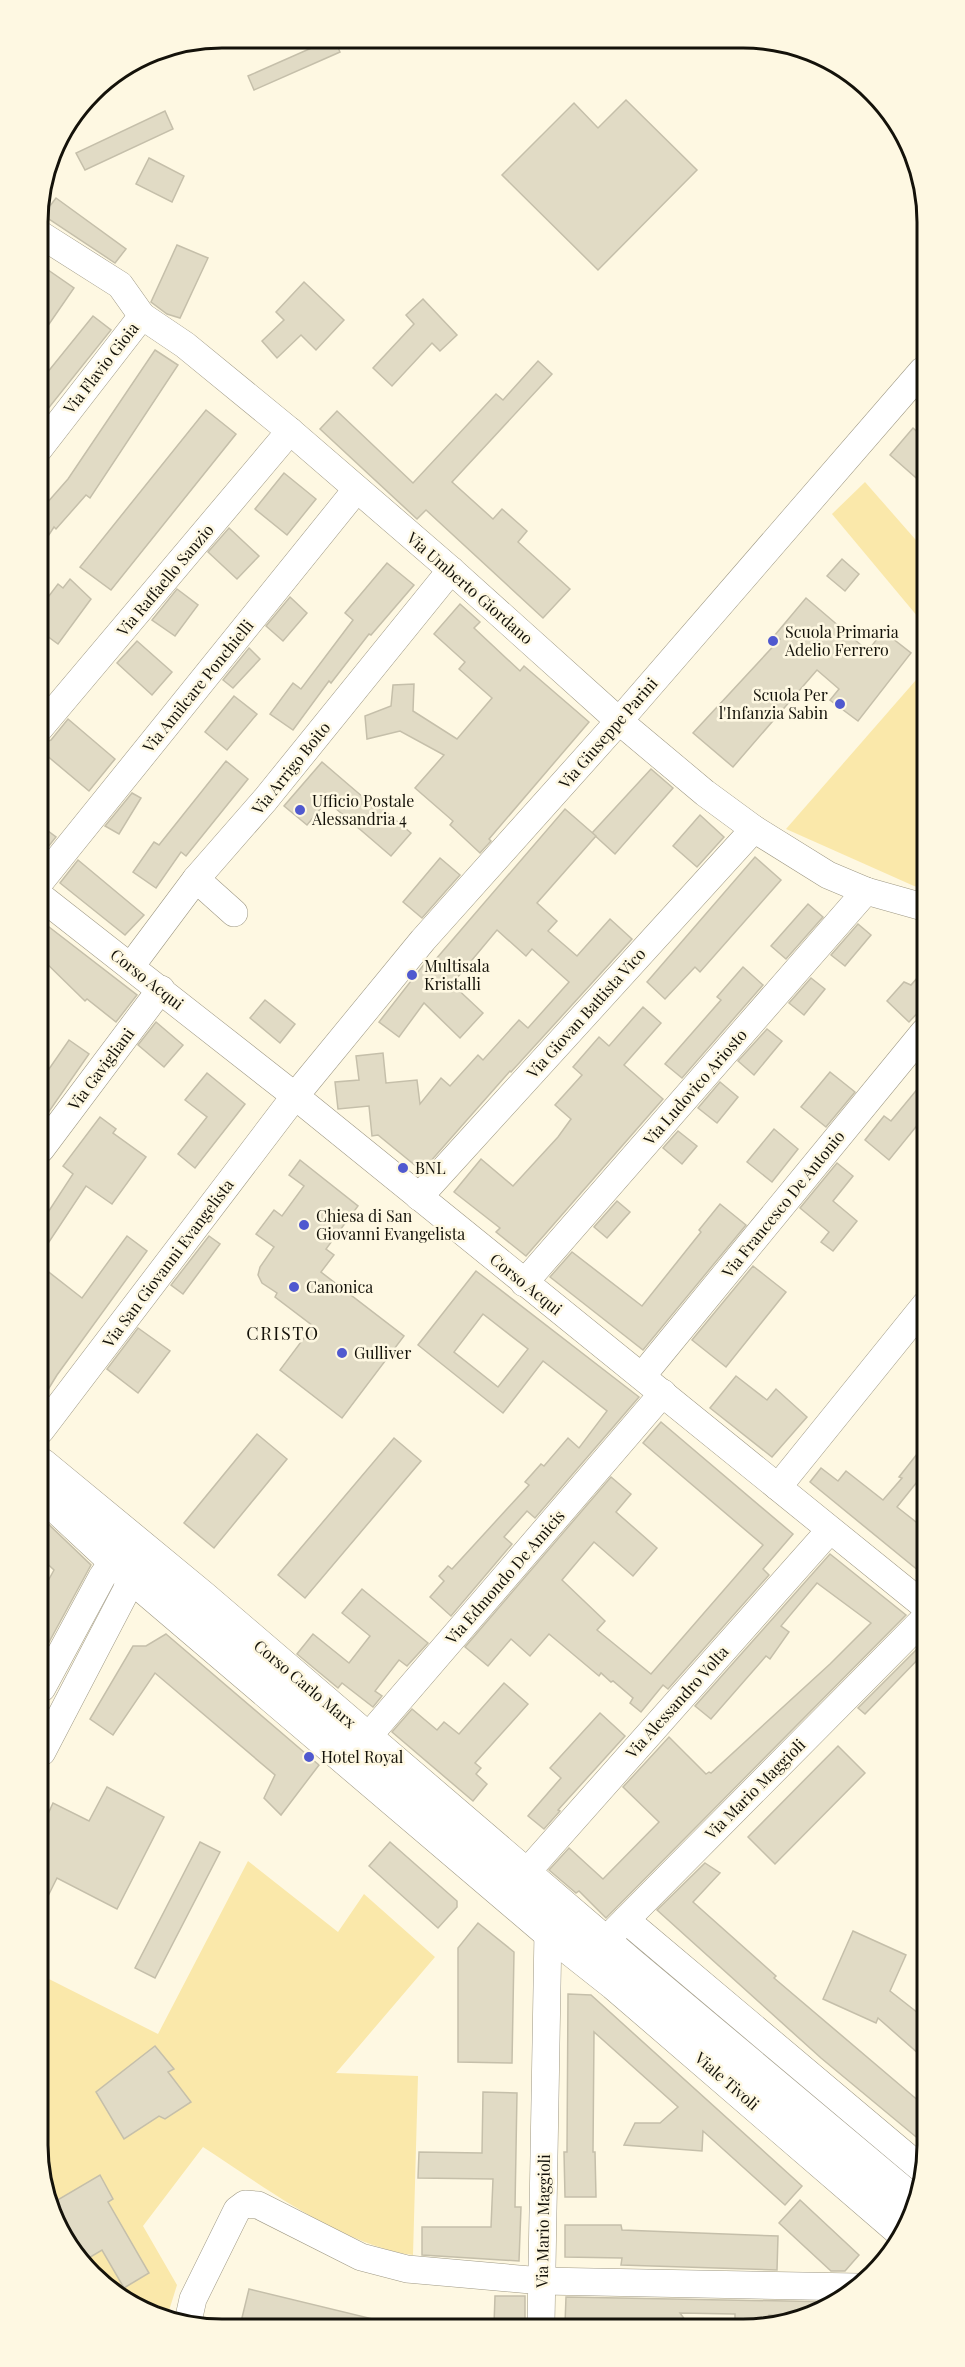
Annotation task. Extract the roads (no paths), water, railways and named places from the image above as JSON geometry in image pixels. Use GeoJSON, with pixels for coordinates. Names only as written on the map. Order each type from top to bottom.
{"type":"FeatureCollection","features":[{"type":"Feature","properties":{"kind":"main road","name":"Corso Carlo Marx"},"geometry":{"type":"LineString","coordinates":[[48,1472],[128,1561]]}},
{"type":"Feature","properties":{"kind":"main road","name":"Corso Carlo Marx"},"geometry":{"type":"LineString","coordinates":[[48,1498],[357,1749],[556,1919]]}},
{"type":"Feature","properties":{"kind":"main road","name":"Corso Carlo Marx"},"geometry":{"type":"LineString","coordinates":[[357,1749],[525,1874],[556,1919]]}},
{"type":"Feature","properties":{"kind":"main road","name":"Viale Tivoli"},"geometry":{"type":"LineString","coordinates":[[556,1919],[605,1941],[911,2190]]}},
{"type":"Feature","properties":{"kind":"main road","name":"Viale Tivoli"},"geometry":{"type":"LineString","coordinates":[[605,1941],[897,2226]]}},
{"type":"Feature","properties":{"kind":"street","name":"Via Umberto Giordano"},"geometry":{"type":"LineString","coordinates":[[48,239],[120,285],[142,316],[185,345],[290,431],[451,570],[619,721],[705,793],[754,828],[828,875],[866,891],[917,905]]}},
{"type":"Feature","properties":{"kind":"street","name":"Via Flavio Gioia"},"geometry":{"type":"LineString","coordinates":[[48,437],[142,316]]}},
{"type":"Feature","properties":{"kind":"street","name":"Via Giuseppe Parini"},"geometry":{"type":"LineString","coordinates":[[295,1096],[423,940],[619,721],[917,377]]}},
{"type":"Feature","properties":{"kind":"street","name":"Via Raffaello Sanzio"},"geometry":{"type":"LineString","coordinates":[[48,718],[290,431]]}},
{"type":"Feature","properties":{"kind":"street","name":"Via Amilcare Ponchielli"},"geometry":{"type":"LineString","coordinates":[[48,888],[356,490]]}},
{"type":"Feature","properties":{"kind":"street","name":"Via Arrigo Boito"},"geometry":{"type":"LineString","coordinates":[[131,966],[196,879],[265,800],[451,570]]}},
{"type":"Feature","properties":{"kind":"street","name":"Via Giovan Battista Vico"},"geometry":{"type":"LineString","coordinates":[[419,1197],[754,828]]}},
{"type":"Feature","properties":{"kind":"street"},"geometry":{"type":"LineString","coordinates":[[196,879],[234,913]]}},
{"type":"Feature","properties":{"kind":"street","name":"Via Ludovico Ariosto"},"geometry":{"type":"LineString","coordinates":[[524,1283],[866,891]]}},
{"type":"Feature","properties":{"kind":"street","name":"Corso Acqui"},"geometry":{"type":"LineString","coordinates":[[48,902],[295,1096],[917,1600]]}},
{"type":"Feature","properties":{"kind":"street","name":"Via Gavigliani"},"geometry":{"type":"LineString","coordinates":[[48,1140],[161,989]]}},
{"type":"Feature","properties":{"kind":"street","name":"Via Francesco De Antonio"},"geometry":{"type":"LineString","coordinates":[[642,1376],[917,1041]]}},
{"type":"Feature","properties":{"kind":"street","name":"Via San Giovanni Evangelista"},"geometry":{"type":"LineString","coordinates":[[48,1422],[295,1096]]}},
{"type":"Feature","properties":{"kind":"street"},"geometry":{"type":"LineString","coordinates":[[778,1487],[917,1315]]}},
{"type":"Feature","properties":{"kind":"street","name":"Via Edmondo De Amicis"},"geometry":{"type":"LineString","coordinates":[[357,1749],[663,1393]]}},
{"type":"Feature","properties":{"kind":"street","name":"Via Alessandro Volta"},"geometry":{"type":"LineString","coordinates":[[525,1874],[830,1530]]}},
{"type":"Feature","properties":{"kind":"street"},"geometry":{"type":"LineString","coordinates":[[48,1678],[102,1577],[128,1561]]}},
{"type":"Feature","properties":{"kind":"street"},"geometry":{"type":"LineString","coordinates":[[48,1741],[121,1601],[128,1561]]}},
{"type":"Feature","properties":{"kind":"street","name":"Via Mario Maggioli"},"geometry":{"type":"LineString","coordinates":[[605,1941],[917,1626]]}},
{"type":"Feature","properties":{"kind":"street","name":"Via Mario Maggioli"},"geometry":{"type":"LineString","coordinates":[[541,2319],[556,1919]]}},
{"type":"Feature","properties":{"kind":"street"},"geometry":{"type":"LineString","coordinates":[[189,2316],[193,2299],[237,2210],[245,2204],[258,2205],[361,2257],[388,2266],[542,2281],[844,2287]]}},
{"type":"Feature","properties":{"kind":"place","name":"Scuola Primaria Adelio Ferrero"},"geometry":{"type":"Point","coordinates":[773,641]}},
{"type":"Feature","properties":{"kind":"place","name":"Scuola Per l'Infanzia Sabin"},"geometry":{"type":"Point","coordinates":[840,704]}},
{"type":"Feature","properties":{"kind":"place","name":"Ufficio Postale Alessandria 4"},"geometry":{"type":"Point","coordinates":[300,810]}},
{"type":"Feature","properties":{"kind":"place","name":"Multisala Kristalli"},"geometry":{"type":"Point","coordinates":[412,975]}},
{"type":"Feature","properties":{"kind":"place","name":"BNL"},"geometry":{"type":"Point","coordinates":[403,1168]}},
{"type":"Feature","properties":{"kind":"place","name":"Chiesa di San Giovanni Evangelista"},"geometry":{"type":"Point","coordinates":[304,1225]}},
{"type":"Feature","properties":{"kind":"place","name":"Canonica"},"geometry":{"type":"Point","coordinates":[294,1287]}},
{"type":"Feature","properties":{"kind":"place","name":"Gulliver"},"geometry":{"type":"Point","coordinates":[342,1353]}},
{"type":"Feature","properties":{"kind":"place","name":"Hotel Royal"},"geometry":{"type":"Point","coordinates":[309,1757]}},
{"type":"Feature","properties":{"kind":"district","name":"CRISTO"},"geometry":{"type":"Point","coordinates":[283,1334]}}]}
